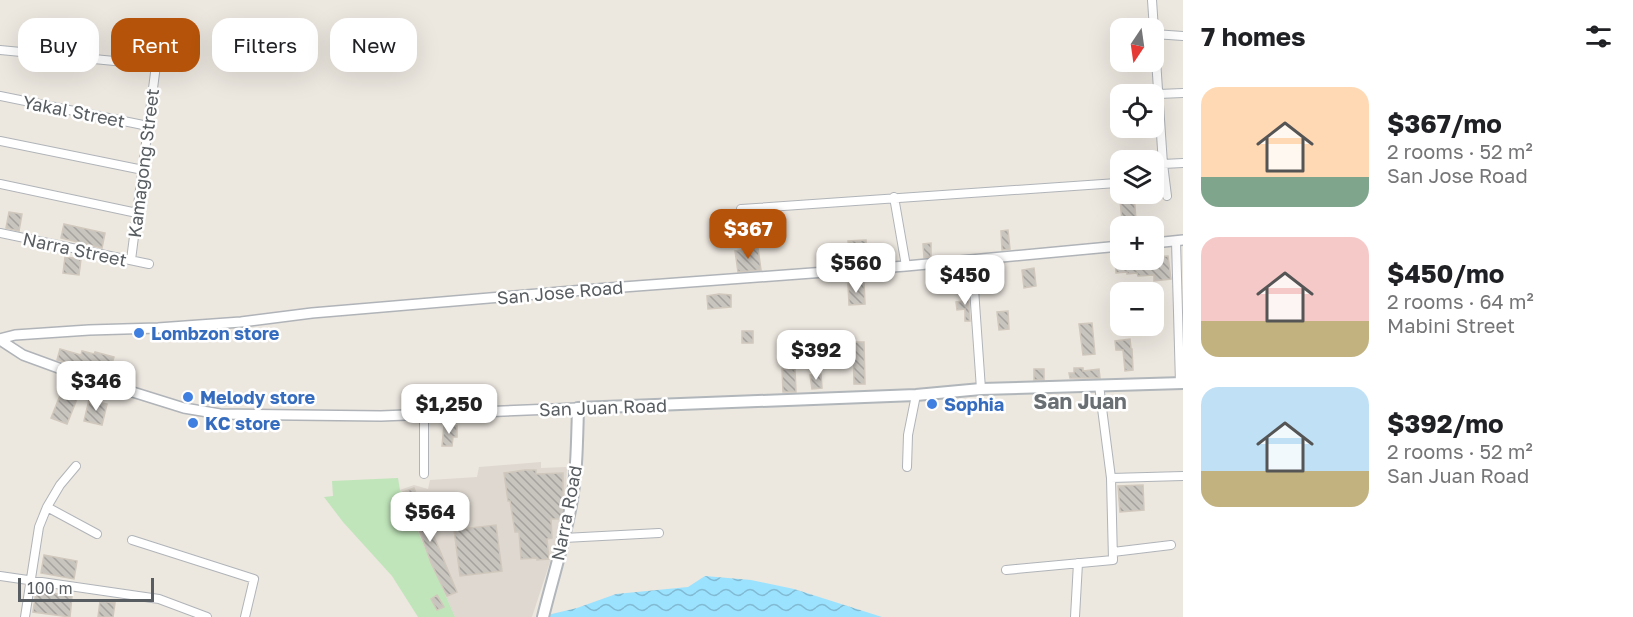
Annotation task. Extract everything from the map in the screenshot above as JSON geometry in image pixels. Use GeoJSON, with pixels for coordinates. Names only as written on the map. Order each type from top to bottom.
{"type":"FeatureCollection","features":[{"type":"Feature","properties":{"kind":"main road","name":"San Juan Road"},"geometry":{"type":"LineString","coordinates":[[578,408],[915,395],[981,389],[1182,383]]}},
{"type":"Feature","properties":{"kind":"main road","name":"Narra Road"},"geometry":{"type":"LineString","coordinates":[[543,617],[564,538],[574,483],[578,408]]}},
{"type":"Feature","properties":{"kind":"street"},"geometry":{"type":"LineString","coordinates":[[1152,0],[1153,18]]}},
{"type":"Feature","properties":{"kind":"street"},"geometry":{"type":"LineString","coordinates":[[1164,35],[1183,36]]}},
{"type":"Feature","properties":{"kind":"street","name":"Kamagong Street"},"geometry":{"type":"LineString","coordinates":[[0,50],[156,66],[131,260]]}},
{"type":"Feature","properties":{"kind":"street"},"geometry":{"type":"LineString","coordinates":[[1164,94],[1183,93]]}},
{"type":"Feature","properties":{"kind":"street","name":"Yakal Street"},"geometry":{"type":"LineString","coordinates":[[0,96],[148,126]]}},
{"type":"Feature","properties":{"kind":"street"},"geometry":{"type":"LineString","coordinates":[[0,141],[143,170]]}},
{"type":"Feature","properties":{"kind":"street"},"geometry":{"type":"LineString","coordinates":[[1164,164],[1183,162]]}},
{"type":"Feature","properties":{"kind":"street"},"geometry":{"type":"LineString","coordinates":[[1164,172],[1167,196]]}},
{"type":"Feature","properties":{"kind":"street"},"geometry":{"type":"LineString","coordinates":[[741,209],[1110,183]]}},
{"type":"Feature","properties":{"kind":"street"},"geometry":{"type":"LineString","coordinates":[[0,184],[137,213]]}},
{"type":"Feature","properties":{"kind":"street"},"geometry":{"type":"LineString","coordinates":[[894,197],[906,266]]}},
{"type":"Feature","properties":{"kind":"street","name":"Narra Street"},"geometry":{"type":"LineString","coordinates":[[0,233],[149,264]]}},
{"type":"Feature","properties":{"kind":"street"},"geometry":{"type":"LineString","coordinates":[[1164,242],[1180,241],[1182,383]]}},
{"type":"Feature","properties":{"kind":"street","name":"San Jose Road"},"geometry":{"type":"LineString","coordinates":[[0,339],[15,335],[241,322],[312,313],[906,266],[1110,247]]}},
{"type":"Feature","properties":{"kind":"street"},"geometry":{"type":"LineString","coordinates":[[972,260],[981,389]]}},
{"type":"Feature","properties":{"kind":"street","name":"San Juan Road"},"geometry":{"type":"LineString","coordinates":[[0,339],[23,355],[75,374],[184,408],[220,414],[370,416],[578,408]]}},
{"type":"Feature","properties":{"kind":"street"},"geometry":{"type":"LineString","coordinates":[[1006,570],[1113,560],[1111,478],[1099,385]]}},
{"type":"Feature","properties":{"kind":"street"},"geometry":{"type":"LineString","coordinates":[[907,467],[908,435],[915,395]]}},
{"type":"Feature","properties":{"kind":"street"},"geometry":{"type":"LineString","coordinates":[[424,414],[424,474]]}},
{"type":"Feature","properties":{"kind":"street"},"geometry":{"type":"LineString","coordinates":[[25,617],[39,527],[46,507],[76,466]]}},
{"type":"Feature","properties":{"kind":"street"},"geometry":{"type":"LineString","coordinates":[[1111,478],[1183,476]]}},
{"type":"Feature","properties":{"kind":"street"},"geometry":{"type":"LineString","coordinates":[[46,507],[97,534]]}},
{"type":"Feature","properties":{"kind":"street"},"geometry":{"type":"LineString","coordinates":[[564,538],[659,533]]}},
{"type":"Feature","properties":{"kind":"street"},"geometry":{"type":"LineString","coordinates":[[132,540],[254,579],[245,617]]}},
{"type":"Feature","properties":{"kind":"street"},"geometry":{"type":"LineString","coordinates":[[1113,552],[1171,545]]}},
{"type":"Feature","properties":{"kind":"street"},"geometry":{"type":"LineString","coordinates":[[1075,617],[1078,563]]}},
{"type":"Feature","properties":{"kind":"street"},"geometry":{"type":"LineString","coordinates":[[0,576],[159,599],[207,617]]}},
{"type":"Feature","properties":{"kind":"shaded area"},"geometry":{"type":"Polygon","coordinates":[[[541,462],[541,468],[567,467],[564,519],[532,617],[455,617],[400,490],[414,485],[428,489],[430,480],[477,477],[479,467],[541,462]]]}},
{"type":"Feature","properties":{"kind":"green space"},"geometry":{"type":"Polygon","coordinates":[[[398,478],[400,490],[455,617],[418,617],[392,576],[343,522],[324,497],[333,496],[332,481],[398,478]]]}},
{"type":"Feature","properties":{"kind":"water"},"geometry":{"type":"Polygon","coordinates":[[[705,576],[751,580],[794,589],[882,617],[539,617],[577,608],[616,594],[688,587],[705,576]]]}},
{"type":"Feature","properties":{"kind":"building"},"geometry":{"type":"Polygon","coordinates":[[[1120,204],[1135,204],[1136,216],[1122,216],[1120,204]]]}},
{"type":"Feature","properties":{"kind":"building"},"geometry":{"type":"Polygon","coordinates":[[[9,212],[22,214],[19,231],[6,228],[9,212]]]}},
{"type":"Feature","properties":{"kind":"building"},"geometry":{"type":"Polygon","coordinates":[[[64,224],[105,233],[102,248],[61,238],[64,224]]]}},
{"type":"Feature","properties":{"kind":"building"},"geometry":{"type":"Polygon","coordinates":[[[1008,230],[1010,249],[1002,250],[1001,231],[1008,230]]]}},
{"type":"Feature","properties":{"kind":"building"},"geometry":{"type":"Polygon","coordinates":[[[866,240],[867,262],[850,263],[848,241],[866,240]]]}},
{"type":"Feature","properties":{"kind":"building"},"geometry":{"type":"Polygon","coordinates":[[[931,243],[931,257],[924,258],[923,244],[931,243]]]}},
{"type":"Feature","properties":{"kind":"building"},"geometry":{"type":"Polygon","coordinates":[[[758,248],[761,270],[738,272],[735,251],[758,248]]]}},
{"type":"Feature","properties":{"kind":"building"},"geometry":{"type":"Polygon","coordinates":[[[1164,256],[1168,256],[1171,279],[1154,281],[1154,275],[1138,276],[1137,273],[1116,273],[1116,270],[1164,270],[1164,256]]]}},
{"type":"Feature","properties":{"kind":"building"},"geometry":{"type":"Polygon","coordinates":[[[65,257],[81,259],[79,275],[63,273],[65,257]]]}},
{"type":"Feature","properties":{"kind":"building"},"geometry":{"type":"Polygon","coordinates":[[[1034,268],[1036,286],[1024,288],[1022,270],[1034,268]]]}},
{"type":"Feature","properties":{"kind":"building"},"geometry":{"type":"Polygon","coordinates":[[[864,283],[865,304],[849,305],[848,284],[864,283]]]}},
{"type":"Feature","properties":{"kind":"building"},"geometry":{"type":"Polygon","coordinates":[[[965,289],[968,289],[970,321],[965,321],[965,309],[957,310],[956,302],[965,301],[965,289]]]}},
{"type":"Feature","properties":{"kind":"building"},"geometry":{"type":"Polygon","coordinates":[[[731,295],[731,307],[708,309],[707,296],[731,295]]]}},
{"type":"Feature","properties":{"kind":"building"},"geometry":{"type":"Polygon","coordinates":[[[1008,311],[1009,329],[999,330],[997,312],[1008,311]]]}},
{"type":"Feature","properties":{"kind":"building"},"geometry":{"type":"Polygon","coordinates":[[[1092,323],[1095,354],[1083,355],[1079,324],[1092,323]]]}},
{"type":"Feature","properties":{"kind":"building"},"geometry":{"type":"Polygon","coordinates":[[[742,331],[753,331],[753,343],[742,343],[742,331]]]}},
{"type":"Feature","properties":{"kind":"building"},"geometry":{"type":"Polygon","coordinates":[[[1130,339],[1133,370],[1125,371],[1123,350],[1116,350],[1115,341],[1130,339]]]}},
{"type":"Feature","properties":{"kind":"building"},"geometry":{"type":"Polygon","coordinates":[[[853,342],[864,342],[865,384],[854,384],[853,342]]]}},
{"type":"Feature","properties":{"kind":"building"},"geometry":{"type":"Polygon","coordinates":[[[60,349],[81,355],[82,351],[114,357],[109,374],[90,366],[89,368],[57,360],[60,349]]]}},
{"type":"Feature","properties":{"kind":"building"},"geometry":{"type":"Polygon","coordinates":[[[1074,368],[1083,368],[1083,371],[1099,369],[1100,378],[1070,378],[1069,373],[1074,373],[1074,368]]]}},
{"type":"Feature","properties":{"kind":"building"},"geometry":{"type":"Polygon","coordinates":[[[782,369],[795,369],[796,392],[783,392],[782,369]]]}},
{"type":"Feature","properties":{"kind":"building"},"geometry":{"type":"Polygon","coordinates":[[[1034,369],[1044,369],[1044,380],[1034,380],[1034,369]]]}},
{"type":"Feature","properties":{"kind":"building"},"geometry":{"type":"Polygon","coordinates":[[[821,374],[822,388],[812,389],[810,375],[821,374]]]}},
{"type":"Feature","properties":{"kind":"building"},"geometry":{"type":"Polygon","coordinates":[[[61,393],[77,399],[67,424],[51,418],[61,393]]]}},
{"type":"Feature","properties":{"kind":"building"},"geometry":{"type":"Polygon","coordinates":[[[89,400],[107,404],[102,425],[84,421],[89,400]]]}},
{"type":"Feature","properties":{"kind":"building"},"geometry":{"type":"Polygon","coordinates":[[[444,425],[457,426],[457,437],[453,437],[452,446],[442,446],[444,425]]]}},
{"type":"Feature","properties":{"kind":"building"},"geometry":{"type":"Polygon","coordinates":[[[536,470],[536,474],[563,473],[561,519],[551,519],[552,538],[547,539],[549,559],[521,559],[519,532],[515,532],[504,473],[536,470]]]}},
{"type":"Feature","properties":{"kind":"building"},"geometry":{"type":"Polygon","coordinates":[[[1143,485],[1144,510],[1120,512],[1118,486],[1143,485]]]}},
{"type":"Feature","properties":{"kind":"building"},"geometry":{"type":"Polygon","coordinates":[[[414,488],[457,592],[447,596],[431,563],[403,492],[414,488]]]}},
{"type":"Feature","properties":{"kind":"building"},"geometry":{"type":"Polygon","coordinates":[[[496,525],[502,571],[460,576],[454,530],[496,525]]]}},
{"type":"Feature","properties":{"kind":"building"},"geometry":{"type":"Polygon","coordinates":[[[44,555],[77,561],[74,579],[41,573],[44,555]]]}},
{"type":"Feature","properties":{"kind":"building"},"geometry":{"type":"Polygon","coordinates":[[[36,591],[72,596],[70,617],[33,612],[36,591]]]}},
{"type":"Feature","properties":{"kind":"building"},"geometry":{"type":"Polygon","coordinates":[[[437,595],[444,607],[437,610],[431,599],[437,595]]]}},
{"type":"Feature","properties":{"kind":"building"},"geometry":{"type":"Polygon","coordinates":[[[100,601],[115,603],[113,617],[98,617],[100,601]]]}},
{"type":"Feature","properties":{"kind":"place","name":"Lombzon store"},"geometry":{"type":"Point","coordinates":[139,333]}},
{"type":"Feature","properties":{"kind":"place","name":"Melody store"},"geometry":{"type":"Point","coordinates":[188,397]}},
{"type":"Feature","properties":{"kind":"place","name":"Sophia"},"geometry":{"type":"Point","coordinates":[932,404]}},
{"type":"Feature","properties":{"kind":"place","name":"KC store"},"geometry":{"type":"Point","coordinates":[193,423]}},
{"type":"Feature","properties":{"kind":"district","name":"San Juan"},"geometry":{"type":"Point","coordinates":[1080,401]}}]}
